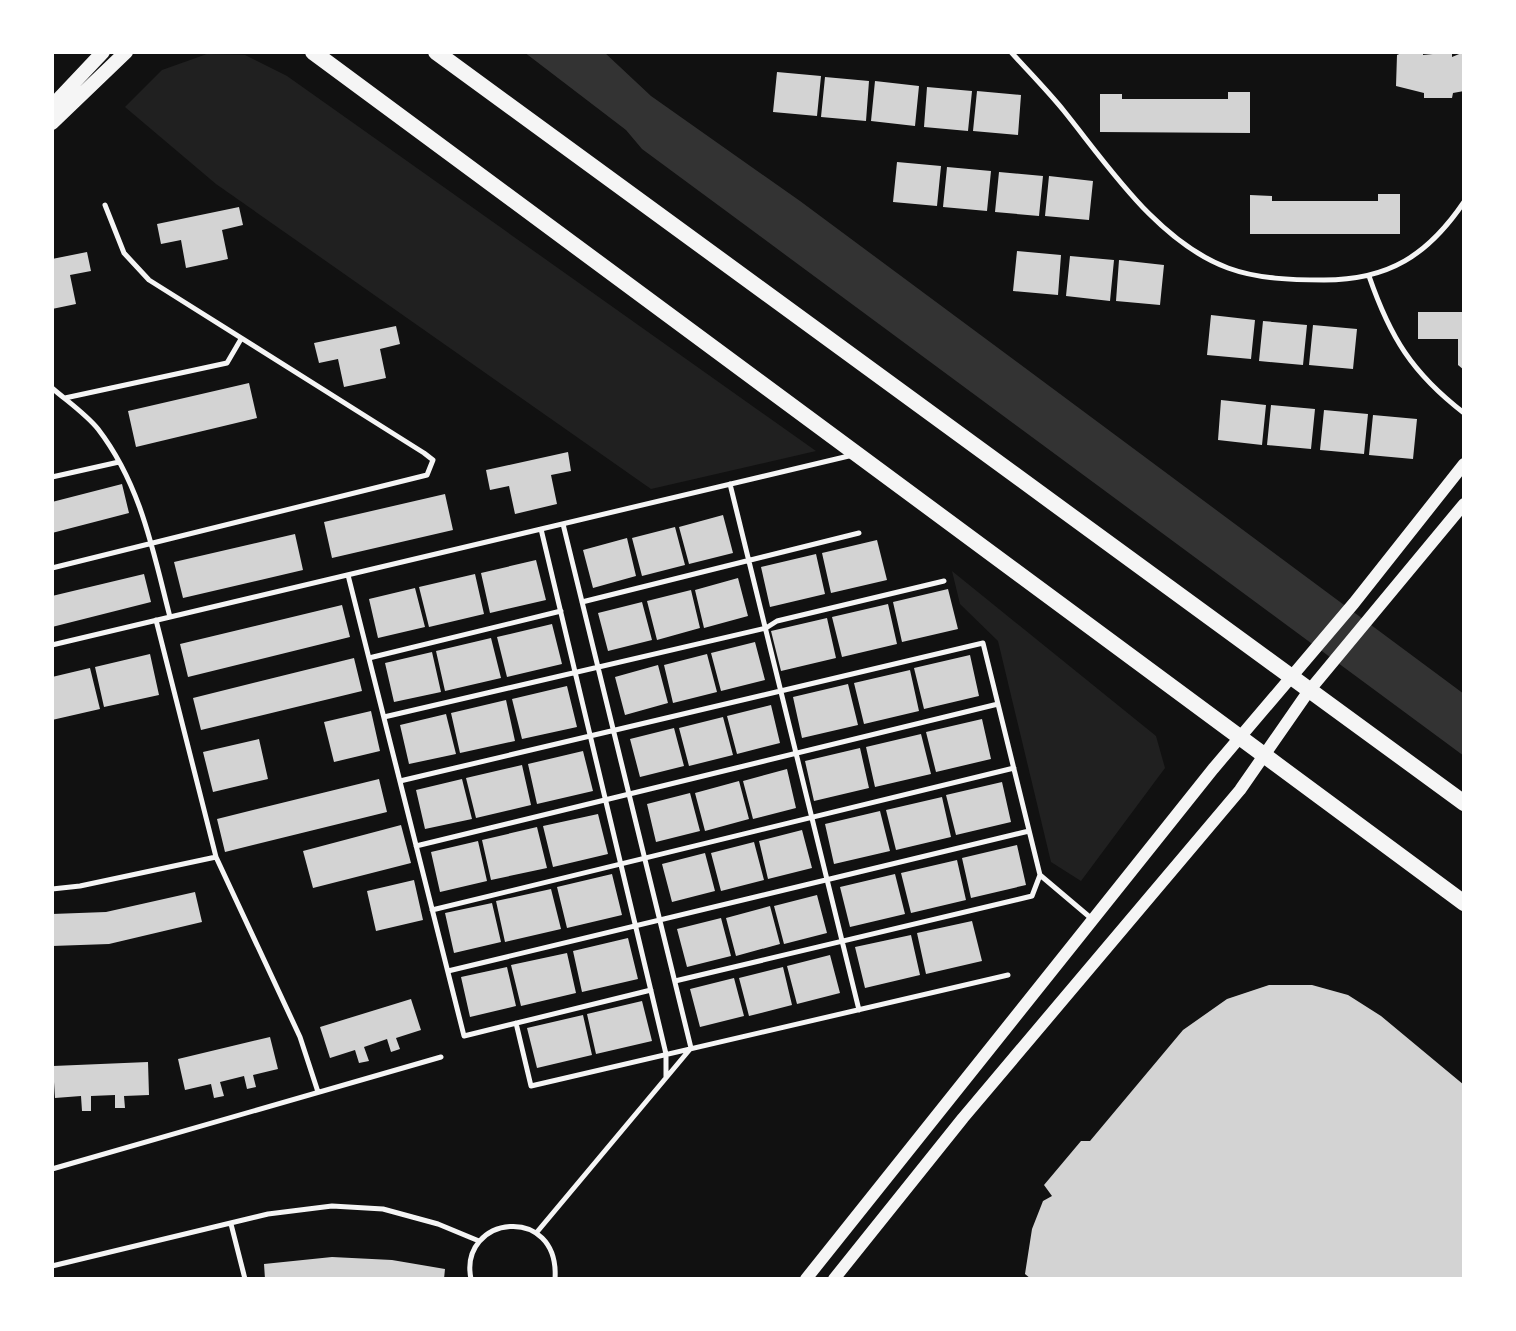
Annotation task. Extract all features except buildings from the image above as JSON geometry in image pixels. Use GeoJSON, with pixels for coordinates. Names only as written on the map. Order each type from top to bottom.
{"type":"FeatureCollection","features":[{"type":"Feature","properties":{"kind":"main road"},"geometry":{"type":"LineString","coordinates":[[52,106],[103,52]]}},
{"type":"Feature","properties":{"kind":"main road"},"geometry":{"type":"LineString","coordinates":[[52,123],[126,52]]}},
{"type":"Feature","properties":{"kind":"main road"},"geometry":{"type":"LineString","coordinates":[[313,52],[1464,903]]}},
{"type":"Feature","properties":{"kind":"main road"},"geometry":{"type":"LineString","coordinates":[[436,52],[1464,803]]}},
{"type":"Feature","properties":{"kind":"street"},"geometry":{"type":"LineString","coordinates":[[806,1279],[1464,464]]}},
{"type":"Feature","properties":{"kind":"street"},"geometry":{"type":"LineString","coordinates":[[834,1279],[963,1118],[1240,790],[1308,692],[1464,504]]}},
{"type":"Feature","properties":{"kind":"lane"},"geometry":{"type":"LineString","coordinates":[[1011,52],[1121,182],[1184,245],[1229,269],[1286,280],[1348,280],[1389,272],[1425,249],[1464,202]]}},
{"type":"Feature","properties":{"kind":"lane"},"geometry":{"type":"LineString","coordinates":[[52,568],[427,475],[433,468],[433,460],[424,453],[149,280],[124,253],[105,205]]}},
{"type":"Feature","properties":{"kind":"lane"},"geometry":{"type":"LineString","coordinates":[[1369,276],[1386,324],[1410,364],[1464,413]]}},
{"type":"Feature","properties":{"kind":"lane"},"geometry":{"type":"LineString","coordinates":[[64,399],[227,363],[242,338]]}},
{"type":"Feature","properties":{"kind":"lane"},"geometry":{"type":"LineString","coordinates":[[52,388],[96,427],[141,504],[170,617]]}},
{"type":"Feature","properties":{"kind":"lane"},"geometry":{"type":"LineString","coordinates":[[52,645],[855,454]]}},
{"type":"Feature","properties":{"kind":"lane"},"geometry":{"type":"LineString","coordinates":[[52,477],[119,462]]}},
{"type":"Feature","properties":{"kind":"lane"},"geometry":{"type":"LineString","coordinates":[[730,484],[859,1010]]}},
{"type":"Feature","properties":{"kind":"lane"},"geometry":{"type":"LineString","coordinates":[[563,524],[691,1048]]}},
{"type":"Feature","properties":{"kind":"lane"},"geometry":{"type":"LineString","coordinates":[[541,529],[666,1054],[666,1078]]}},
{"type":"Feature","properties":{"kind":"lane"},"geometry":{"type":"LineString","coordinates":[[582,602],[859,533]]}},
{"type":"Feature","properties":{"kind":"lane"},"geometry":{"type":"LineString","coordinates":[[348,575],[464,1036],[651,990]]}},
{"type":"Feature","properties":{"kind":"lane"},"geometry":{"type":"LineString","coordinates":[[384,717],[766,628],[777,621],[944,581]]}},
{"type":"Feature","properties":{"kind":"lane"},"geometry":{"type":"LineString","coordinates":[[369,658],[561,611]]}},
{"type":"Feature","properties":{"kind":"lane"},"geometry":{"type":"LineString","coordinates":[[156,620],[216,857],[300,1037],[318,1092]]}},
{"type":"Feature","properties":{"kind":"lane"},"geometry":{"type":"LineString","coordinates":[[400,781],[983,643],[1040,875],[1032,896],[675,981]]}},
{"type":"Feature","properties":{"kind":"lane"},"geometry":{"type":"LineString","coordinates":[[416,846],[998,704]]}},
{"type":"Feature","properties":{"kind":"lane"},"geometry":{"type":"LineString","coordinates":[[432,910],[1014,768]]}},
{"type":"Feature","properties":{"kind":"lane"},"geometry":{"type":"LineString","coordinates":[[448,971],[1029,831]]}},
{"type":"Feature","properties":{"kind":"lane"},"geometry":{"type":"LineString","coordinates":[[52,889],[80,886],[216,857]]}},
{"type":"Feature","properties":{"kind":"lane"},"geometry":{"type":"LineString","coordinates":[[1040,875],[1093,920]]}},
{"type":"Feature","properties":{"kind":"lane"},"geometry":{"type":"LineString","coordinates":[[516,1023],[531,1086],[1008,975]]}},
{"type":"Feature","properties":{"kind":"lane"},"geometry":{"type":"LineString","coordinates":[[537,1232],[691,1048]]}},
{"type":"Feature","properties":{"kind":"lane"},"geometry":{"type":"LineString","coordinates":[[52,1169],[441,1057]]}},
{"type":"Feature","properties":{"kind":"lane"},"geometry":{"type":"LineString","coordinates":[[52,1266],[268,1214],[332,1206],[383,1209],[438,1224],[479,1241]]}},
{"type":"Feature","properties":{"kind":"lane"},"geometry":{"type":"LineString","coordinates":[[231,1224],[245,1279]]}},
{"type":"Feature","properties":{"kind":"lane"},"geometry":{"type":"LineString","coordinates":[[471,1279],[472,1254],[479,1241],[505,1226],[520,1226],[537,1232],[550,1245],[556,1262],[555,1279]]}},
{"type":"Feature","properties":{"kind":"shaded area"},"geometry":{"type":"Polygon","coordinates":[[[524,52],[604,52],[651,96],[800,201],[1464,694],[1464,756],[642,149],[626,130],[524,52]]]}},
{"type":"Feature","properties":{"kind":"shaded area"},"geometry":{"type":"Polygon","coordinates":[[[207,54],[245,55],[287,76],[816,451],[651,489],[216,184],[125,107],[162,70],[207,54]]]}},
{"type":"Feature","properties":{"kind":"shaded area"},"geometry":{"type":"Polygon","coordinates":[[[952,571],[1156,736],[1165,768],[1081,881],[1051,862],[998,641],[960,604],[952,571]]]}}]}
